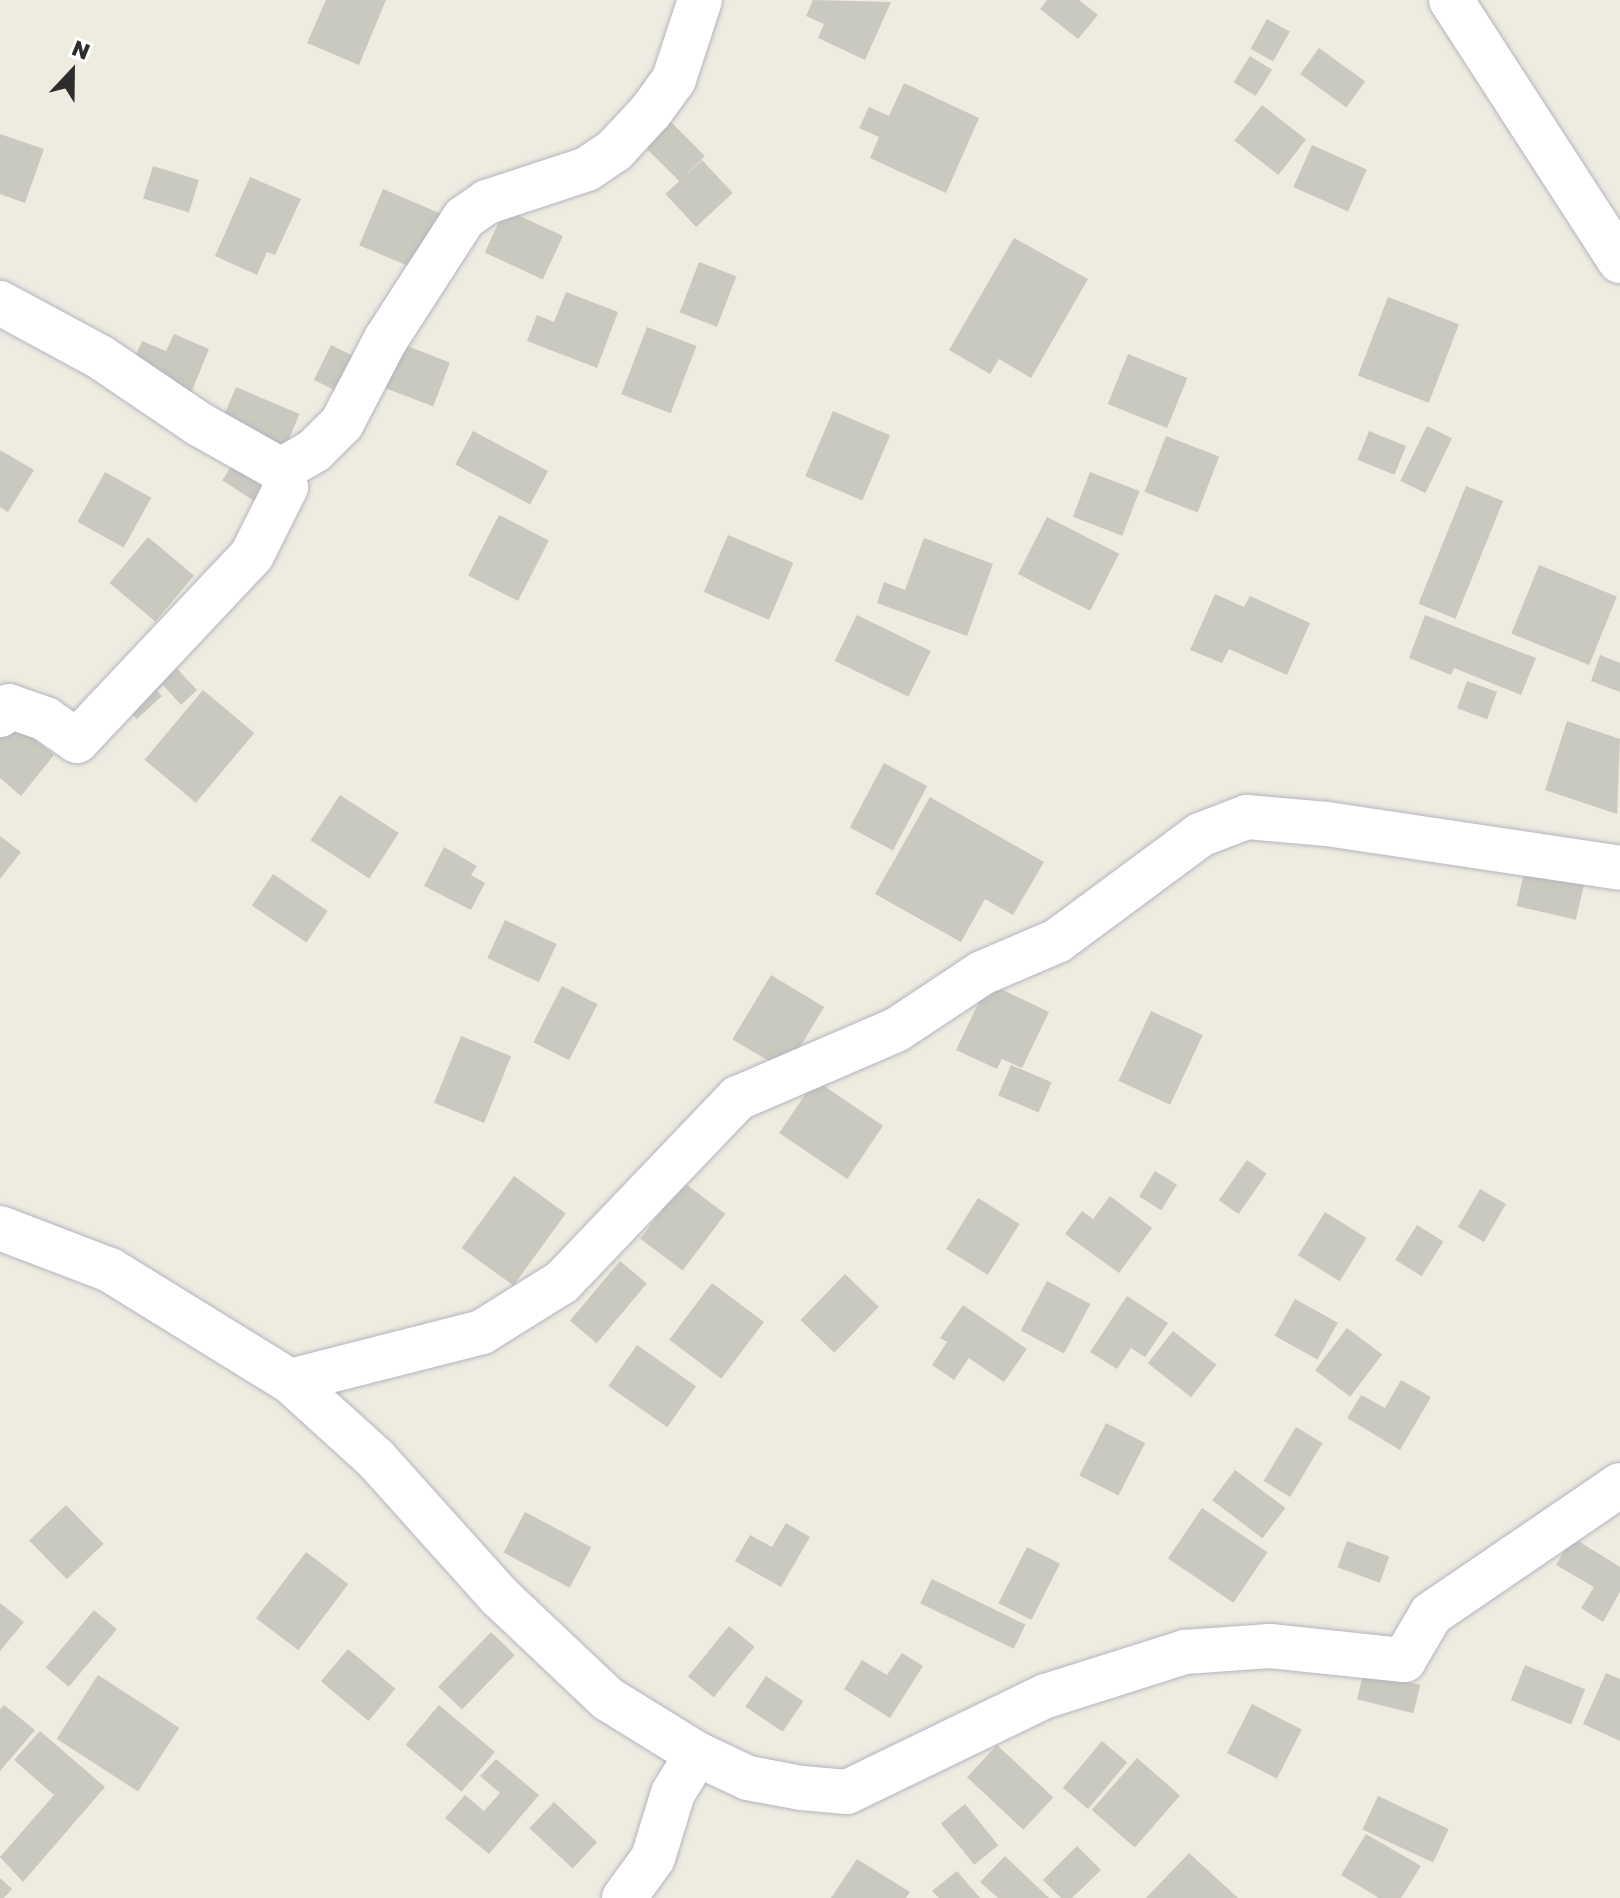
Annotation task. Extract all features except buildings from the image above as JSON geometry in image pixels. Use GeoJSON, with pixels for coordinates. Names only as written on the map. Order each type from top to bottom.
{"type":"FeatureCollection","features":[{"type":"Feature","properties":{"kind":"street"},"geometry":{"type":"LineString","coordinates":[[281,470],[314,451],[342,423],[386,339],[464,218],[487,202],[587,169],[614,151],[651,111],[674,79],[700,0]]}},
{"type":"Feature","properties":{"kind":"street"},"geometry":{"type":"LineString","coordinates":[[1451,0],[1620,261]]}},
{"type":"Feature","properties":{"kind":"street"},"geometry":{"type":"LineString","coordinates":[[0,303],[100,357],[199,424],[281,470],[286,487],[252,555],[77,741],[46,719],[9,706],[0,715]]}},
{"type":"Feature","properties":{"kind":"street"},"geometry":{"type":"LineString","coordinates":[[290,1381],[482,1332],[562,1282],[738,1098],[896,1030],[982,973],[1057,941],[1200,835],[1247,817],[1327,824],[1620,868]]}},
{"type":"Feature","properties":{"kind":"street"},"geometry":{"type":"LineString","coordinates":[[0,1228],[110,1270],[290,1381],[376,1459],[500,1597],[608,1699],[697,1754],[748,1778],[847,1792],[1046,1696],[1185,1652],[1270,1646],[1404,1660],[1431,1614],[1620,1485]]}},
{"type":"Feature","properties":{"kind":"street"},"geometry":{"type":"LineString","coordinates":[[624,1898],[653,1858],[673,1793],[697,1754]]}}]}
